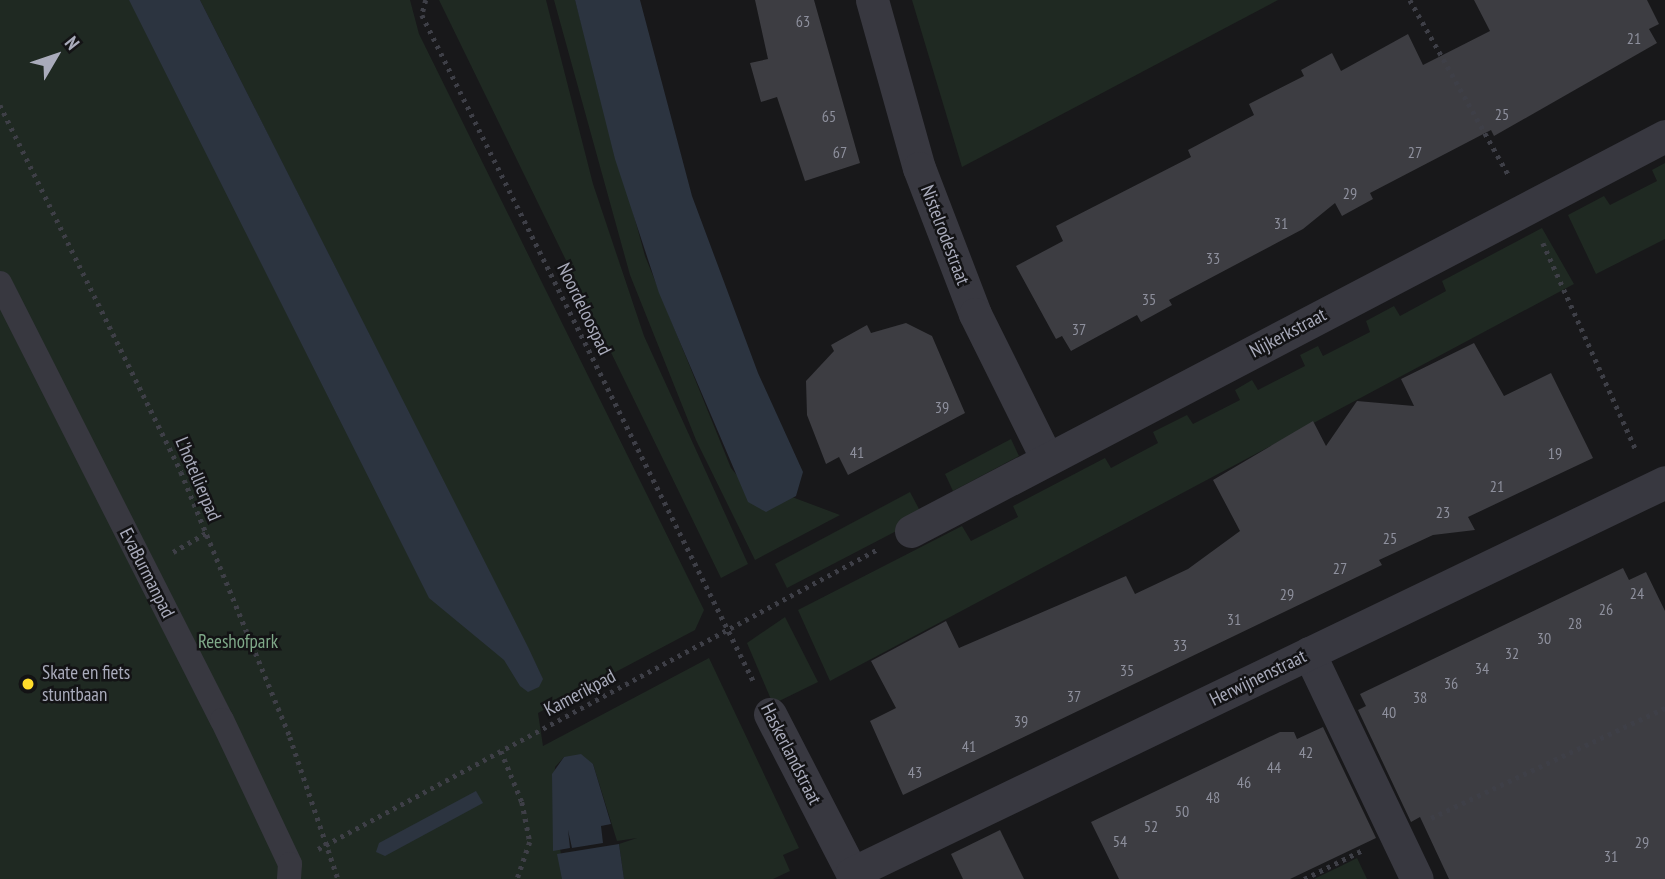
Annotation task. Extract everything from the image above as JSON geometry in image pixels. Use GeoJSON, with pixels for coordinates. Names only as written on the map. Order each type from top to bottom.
{"type":"FeatureCollection","features":[{"type":"Feature","properties":{"kind":"street","name":"Nistelrodestraat"},"geometry":{"type":"LineString","coordinates":[[872,0],[919,168],[975,314],[1047,459]]}},
{"type":"Feature","properties":{"kind":"street","name":"Nijkerkstraat"},"geometry":{"type":"LineString","coordinates":[[911,531],[1665,136]]}},
{"type":"Feature","properties":{"kind":"street","name":"EvaBurmanpad"},"geometry":{"type":"LineString","coordinates":[[0,283],[289,871]]}},
{"type":"Feature","properties":{"kind":"street","name":"Herwijnenstraat"},"geometry":{"type":"LineString","coordinates":[[853,876],[1309,653],[1661,494]]}},
{"type":"Feature","properties":{"kind":"street"},"geometry":{"type":"LineString","coordinates":[[1309,653],[1417,879]]}},
{"type":"Feature","properties":{"kind":"street","name":"Haskerlandstraat"},"geometry":{"type":"LineString","coordinates":[[770,714],[853,876]]}},
{"type":"Feature","properties":{"kind":"path","name":"Noordeloospad"},"geometry":{"type":"LineString","coordinates":[[426,0],[422,15],[727,629]]}},
{"type":"Feature","properties":{"kind":"path","name":"L'hotellierpad"},"geometry":{"type":"LineString","coordinates":[[0,105],[181,472],[328,843],[338,879]]}},
{"type":"Feature","properties":{"kind":"path","name":"Kamerikpad"},"geometry":{"type":"LineString","coordinates":[[289,871],[328,843],[911,531]]}},
{"type":"Feature","properties":{"kind":"path","name":"Haskerlandstraat"},"geometry":{"type":"LineString","coordinates":[[727,629],[770,714]]}},
{"type":"Feature","properties":{"kind":"path"},"geometry":{"type":"LineString","coordinates":[[1304,879],[1665,708]]}},
{"type":"Feature","properties":{"kind":"path"},"geometry":{"type":"LineString","coordinates":[[501,751],[522,802],[530,842],[517,879]]}},
{"type":"Feature","properties":{"kind":"green space","name":"Reeshofpark"},"geometry":{"type":"Polygon","coordinates":[[[0,0],[184,0],[543,679],[200,0],[410,0],[419,34],[704,610],[695,630],[538,713],[543,746],[709,658],[799,848],[783,855],[790,871],[773,879],[624,879],[619,844],[637,838],[617,841],[593,764],[564,757],[555,767],[553,805],[565,879],[0,879],[0,0]]]}},
{"type":"Feature","properties":{"kind":"green space"},"geometry":{"type":"Polygon","coordinates":[[[439,0],[546,0],[593,184],[644,336],[748,564],[721,578],[439,0]]]}},
{"type":"Feature","properties":{"kind":"green space"},"geometry":{"type":"Polygon","coordinates":[[[554,0],[575,0],[645,256],[731,468],[766,511],[792,497],[840,515],[755,560],[696,440],[630,275],[554,0]]]}},
{"type":"Feature","properties":{"kind":"green space"},"geometry":{"type":"Polygon","coordinates":[[[912,0],[1278,0],[962,167],[912,0]]]}},
{"type":"Feature","properties":{"kind":"green space"},"geometry":{"type":"Polygon","coordinates":[[[1665,163],[1665,239],[1596,274],[1568,215],[1604,196],[1610,205],[1657,181],[1652,170],[1665,163]]]}},
{"type":"Feature","properties":{"kind":"green space"},"geometry":{"type":"Polygon","coordinates":[[[1542,228],[1574,284],[830,681],[798,610],[962,526],[971,541],[1018,517],[1013,506],[1105,458],[1111,468],[1158,443],[1153,432],[1187,415],[1193,424],[1240,400],[1235,390],[1252,380],[1258,390],[1305,366],[1300,355],[1318,346],[1323,356],[1370,332],[1366,321],[1394,306],[1400,316],[1446,291],[1442,281],[1542,228]]]}},
{"type":"Feature","properties":{"kind":"green space"},"geometry":{"type":"Polygon","coordinates":[[[1011,439],[1019,456],[953,491],[945,474],[1011,439]]]}},
{"type":"Feature","properties":{"kind":"green space"},"geometry":{"type":"Polygon","coordinates":[[[910,492],[919,509],[906,526],[787,588],[775,564],[910,492]]]}},
{"type":"Feature","properties":{"kind":"green space"},"geometry":{"type":"Polygon","coordinates":[[[785,617],[818,682],[773,704],[747,643],[785,617]]]}},
{"type":"Feature","properties":{"kind":"green space"},"geometry":{"type":"Polygon","coordinates":[[[1357,858],[1367,879],[1314,879],[1343,865],[1357,858]]]}},
{"type":"Feature","properties":{"kind":"water"},"geometry":{"type":"Polygon","coordinates":[[[129,0],[200,0],[528,647],[543,679],[539,687],[528,692],[520,686],[504,660],[429,598],[129,0]]]}},
{"type":"Feature","properties":{"kind":"water"},"geometry":{"type":"Polygon","coordinates":[[[575,0],[640,0],[692,196],[758,373],[803,472],[796,496],[766,512],[748,502],[659,293],[615,159],[575,0]]]}},
{"type":"Feature","properties":{"kind":"water"},"geometry":{"type":"Polygon","coordinates":[[[581,754],[593,764],[611,824],[601,826],[603,843],[572,848],[568,830],[570,848],[553,851],[552,774],[564,757],[581,754]]]}},
{"type":"Feature","properties":{"kind":"water"},"geometry":{"type":"Polygon","coordinates":[[[476,791],[483,803],[385,856],[376,852],[379,843],[476,791]]]}},
{"type":"Feature","properties":{"kind":"water"},"geometry":{"type":"Polygon","coordinates":[[[619,844],[624,879],[562,879],[557,854],[619,844]]]}},
{"type":"Feature","properties":{"kind":"building"},"geometry":{"type":"Polygon","coordinates":[[[755,0],[814,0],[860,163],[805,181],[777,97],[761,102],[750,63],[768,59],[755,0]]]}},
{"type":"Feature","properties":{"kind":"building"},"geometry":{"type":"Polygon","coordinates":[[[1474,0],[1647,0],[1659,24],[1649,29],[1657,43],[1494,136],[1491,130],[1370,193],[1373,199],[1342,216],[1335,203],[1303,229],[1169,300],[1172,305],[1141,322],[1137,315],[1071,351],[1062,336],[1056,339],[1016,266],[1063,241],[1056,226],[1191,157],[1188,150],[1254,115],[1249,104],[1304,76],[1301,70],[1332,53],[1341,71],[1408,34],[1423,65],[1490,31],[1474,0]]]}},
{"type":"Feature","properties":{"kind":"building"},"geometry":{"type":"Polygon","coordinates":[[[906,323],[932,336],[965,413],[848,475],[839,457],[826,464],[807,415],[806,381],[834,351],[831,345],[867,325],[871,333],[906,323]]]}},
{"type":"Feature","properties":{"kind":"building"},"geometry":{"type":"Polygon","coordinates":[[[1474,343],[1504,396],[1551,373],[1593,458],[1468,517],[1475,530],[1433,535],[1379,560],[1382,565],[903,795],[870,721],[896,708],[871,661],[946,621],[959,648],[1126,576],[1135,594],[1188,569],[1240,531],[1213,480],[1313,421],[1326,446],[1357,401],[1414,406],[1401,379],[1474,343]]]}},
{"type":"Feature","properties":{"kind":"building"},"geometry":{"type":"Polygon","coordinates":[[[1623,568],[1629,580],[1646,572],[1665,611],[1665,879],[1449,879],[1420,817],[1411,822],[1358,710],[1366,706],[1360,694],[1623,568]]]}},
{"type":"Feature","properties":{"kind":"building"},"geometry":{"type":"Polygon","coordinates":[[[1323,727],[1376,838],[1290,879],[1119,879],[1091,822],[1280,732],[1294,732],[1297,739],[1323,727]]]}},
{"type":"Feature","properties":{"kind":"building"},"geometry":{"type":"Polygon","coordinates":[[[1000,830],[1024,879],[963,879],[951,854],[1000,830]]]}},
{"type":"Feature","properties":{"kind":"place","name":"Skate en fiets stuntbaan"},"geometry":{"type":"Point","coordinates":[28,684]}}]}
